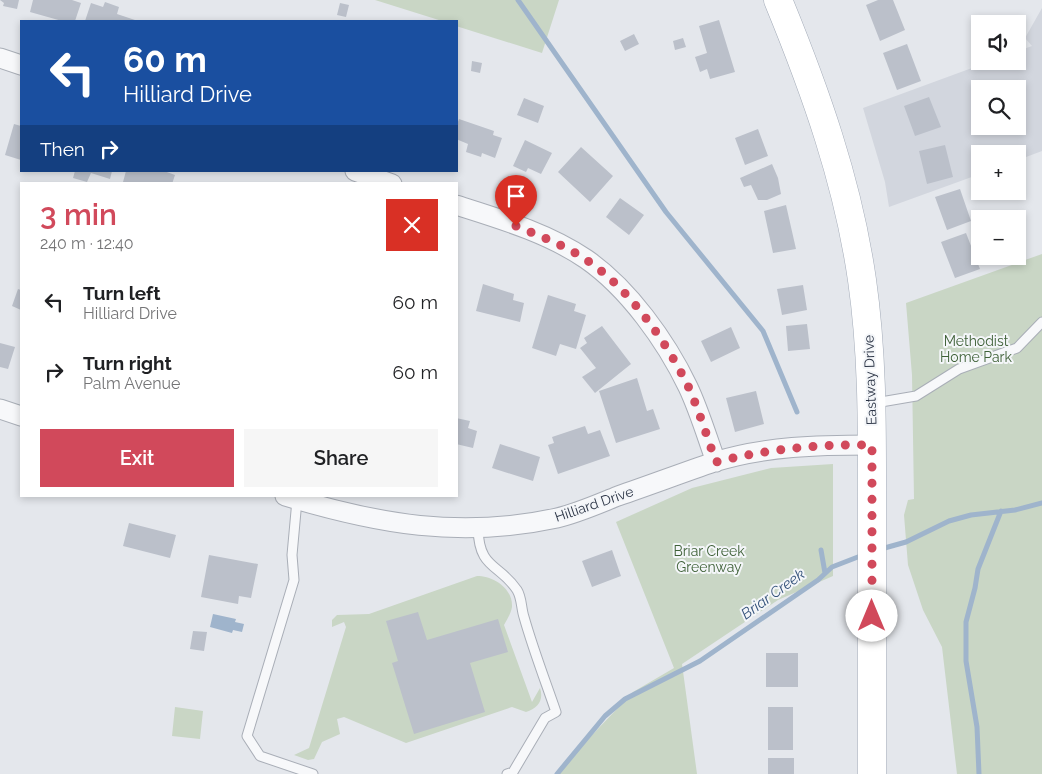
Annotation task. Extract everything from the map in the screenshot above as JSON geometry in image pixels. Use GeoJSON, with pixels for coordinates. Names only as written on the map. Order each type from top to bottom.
{"type":"FeatureCollection","features":[{"type":"Feature","properties":{"kind":"main road","name":"Eastway Drive"},"geometry":{"type":"LineString","coordinates":[[778,0],[826,127],[846,197],[862,278],[869,343],[872,403],[872,774]]}},
{"type":"Feature","properties":{"kind":"street"},"geometry":{"type":"LineString","coordinates":[[0,58],[20,65]]}},
{"type":"Feature","properties":{"kind":"street"},"geometry":{"type":"LineString","coordinates":[[358,172],[386,182]]}},
{"type":"Feature","properties":{"kind":"street"},"geometry":{"type":"LineString","coordinates":[[458,206],[502,220],[562,245],[587,260],[622,292],[650,325],[672,356],[689,388],[716,462]]}},
{"type":"Feature","properties":{"kind":"street"},"geometry":{"type":"LineString","coordinates":[[0,409],[20,416]]}},
{"type":"Feature","properties":{"kind":"street","name":"Hilliard Drive"},"geometry":{"type":"LineString","coordinates":[[291,498],[368,519],[416,526],[478,528],[511,526],[559,518],[716,462],[752,453],[796,447],[872,445]]}},
{"type":"Feature","properties":{"kind":"lane"},"geometry":{"type":"LineString","coordinates":[[872,403],[916,396],[959,369],[1018,348],[1042,322]]}},
{"type":"Feature","properties":{"kind":"lane"},"geometry":{"type":"LineString","coordinates":[[291,498],[294,580],[247,736],[260,756],[313,774]]}},
{"type":"Feature","properties":{"kind":"lane"},"geometry":{"type":"LineString","coordinates":[[478,528],[478,539],[486,562],[500,572],[518,591],[524,616],[556,712],[545,718],[512,772],[507,774]]}},
{"type":"Feature","properties":{"kind":"shaded area"},"geometry":{"type":"Polygon","coordinates":[[[1042,8],[1042,151],[1026,157],[1026,145],[971,145],[971,177],[889,207],[885,182],[863,108],[971,68],[971,70],[1026,70],[1026,48],[1032,46],[1026,39],[1026,36],[1042,8]]]}},
{"type":"Feature","properties":{"kind":"green space"},"geometry":{"type":"Polygon","coordinates":[[[375,0],[559,0],[542,53],[458,27],[458,20],[439,20],[375,0]]]}},
{"type":"Feature","properties":{"kind":"green space","name":"Methodist Home Park"},"geometry":{"type":"Polygon","coordinates":[[[1042,254],[1042,774],[957,774],[942,647],[923,610],[908,565],[904,515],[908,500],[914,499],[912,375],[906,303],[1011,265],[1026,265],[1026,260],[1042,254]]]}},
{"type":"Feature","properties":{"kind":"green space","name":"Briar Creek Greenway"},"geometry":{"type":"Polygon","coordinates":[[[833,464],[833,576],[778,600],[682,664],[697,774],[555,774],[633,692],[674,668],[616,522],[692,488],[771,468],[833,464]]]}},
{"type":"Feature","properties":{"kind":"green space"},"geometry":{"type":"Polygon","coordinates":[[[477,576],[489,578],[501,584],[509,594],[512,607],[504,625],[532,702],[540,688],[541,696],[537,706],[526,712],[512,707],[406,743],[344,717],[337,719],[340,734],[322,742],[314,759],[308,760],[294,755],[309,748],[346,627],[344,622],[332,627],[332,620],[337,615],[369,614],[477,576]]]}},
{"type":"Feature","properties":{"kind":"green space"},"geometry":{"type":"Polygon","coordinates":[[[175,707],[203,711],[200,739],[172,736],[175,707]]]}},
{"type":"Feature","properties":{"kind":"water"},"geometry":{"type":"Polygon","coordinates":[[[213,614],[236,619],[235,622],[244,624],[242,632],[233,630],[232,633],[210,627],[213,614]]]}},
{"type":"Feature","properties":{"kind":"building"},"geometry":{"type":"Polygon","coordinates":[[[0,0],[19,0],[17,9],[3,6],[4,3],[0,0]]]}},
{"type":"Feature","properties":{"kind":"building"},"geometry":{"type":"Polygon","coordinates":[[[33,0],[72,0],[81,3],[75,20],[58,20],[30,12],[33,0]]]}},
{"type":"Feature","properties":{"kind":"building"},"geometry":{"type":"Polygon","coordinates":[[[878,0],[893,0],[905,30],[880,41],[866,5],[878,0]]]}},
{"type":"Feature","properties":{"kind":"building"},"geometry":{"type":"Polygon","coordinates":[[[105,2],[119,7],[117,14],[135,20],[85,20],[91,3],[103,7],[105,2]]]}},
{"type":"Feature","properties":{"kind":"building"},"geometry":{"type":"Polygon","coordinates":[[[340,3],[349,5],[346,17],[337,15],[340,3]]]}},
{"type":"Feature","properties":{"kind":"building"},"geometry":{"type":"Polygon","coordinates":[[[719,20],[735,72],[710,79],[707,69],[700,72],[695,57],[707,53],[699,26],[719,20]]]}},
{"type":"Feature","properties":{"kind":"building"},"geometry":{"type":"Polygon","coordinates":[[[634,34],[639,44],[625,51],[620,41],[634,34]]]}},
{"type":"Feature","properties":{"kind":"building"},"geometry":{"type":"Polygon","coordinates":[[[683,38],[686,47],[675,50],[673,41],[683,38]]]}},
{"type":"Feature","properties":{"kind":"building"},"geometry":{"type":"Polygon","coordinates":[[[907,44],[921,81],[897,90],[883,53],[907,44]]]}},
{"type":"Feature","properties":{"kind":"building"},"geometry":{"type":"Polygon","coordinates":[[[472,61],[482,63],[480,73],[471,71],[472,61]]]}},
{"type":"Feature","properties":{"kind":"building"},"geometry":{"type":"Polygon","coordinates":[[[929,97],[941,127],[915,136],[904,106],[929,97]]]}},
{"type":"Feature","properties":{"kind":"building"},"geometry":{"type":"Polygon","coordinates":[[[524,98],[544,106],[538,123],[517,115],[524,98]]]}},
{"type":"Feature","properties":{"kind":"building"},"geometry":{"type":"Polygon","coordinates":[[[459,119],[494,131],[493,135],[502,138],[495,158],[482,153],[481,157],[466,152],[468,144],[458,140],[459,119]]]}},
{"type":"Feature","properties":{"kind":"building"},"geometry":{"type":"Polygon","coordinates":[[[14,124],[20,126],[20,160],[5,155],[14,124]]]}},
{"type":"Feature","properties":{"kind":"building"},"geometry":{"type":"Polygon","coordinates":[[[758,129],[768,156],[745,165],[735,138],[758,129]]]}},
{"type":"Feature","properties":{"kind":"building"},"geometry":{"type":"Polygon","coordinates":[[[525,140],[552,153],[541,174],[528,168],[526,172],[513,166],[525,140]]]}},
{"type":"Feature","properties":{"kind":"building"},"geometry":{"type":"Polygon","coordinates":[[[945,145],[953,177],[927,184],[919,151],[945,145]]]}},
{"type":"Feature","properties":{"kind":"building"},"geometry":{"type":"Polygon","coordinates":[[[581,147],[613,176],[590,202],[558,172],[581,147]]]}},
{"type":"Feature","properties":{"kind":"building"},"geometry":{"type":"Polygon","coordinates":[[[772,164],[778,178],[781,194],[767,200],[758,200],[751,185],[744,187],[740,178],[772,164]]]}},
{"type":"Feature","properties":{"kind":"building"},"geometry":{"type":"Polygon","coordinates":[[[75,172],[112,172],[110,179],[91,173],[87,182],[73,178],[75,172]]]}},
{"type":"Feature","properties":{"kind":"building"},"geometry":{"type":"Polygon","coordinates":[[[126,172],[167,172],[175,175],[173,182],[123,182],[126,172]]]}},
{"type":"Feature","properties":{"kind":"building"},"geometry":{"type":"Polygon","coordinates":[[[960,189],[971,221],[947,230],[935,197],[960,189]]]}},
{"type":"Feature","properties":{"kind":"building"},"geometry":{"type":"Polygon","coordinates":[[[620,198],[644,215],[629,235],[606,217],[620,198]]]}},
{"type":"Feature","properties":{"kind":"building"},"geometry":{"type":"Polygon","coordinates":[[[786,205],[796,249],[773,253],[764,211],[786,205]]]}},
{"type":"Feature","properties":{"kind":"building"},"geometry":{"type":"Polygon","coordinates":[[[966,233],[971,246],[971,265],[978,265],[980,269],[955,278],[941,242],[966,233]]]}},
{"type":"Feature","properties":{"kind":"building"},"geometry":{"type":"Polygon","coordinates":[[[483,284],[514,294],[513,300],[524,303],[520,322],[476,311],[483,284]]]}},
{"type":"Feature","properties":{"kind":"building"},"geometry":{"type":"Polygon","coordinates":[[[803,285],[807,310],[782,315],[777,289],[803,285]]]}},
{"type":"Feature","properties":{"kind":"building"},"geometry":{"type":"Polygon","coordinates":[[[18,289],[20,290],[20,310],[12,306],[18,289]]]}},
{"type":"Feature","properties":{"kind":"building"},"geometry":{"type":"Polygon","coordinates":[[[548,295],[576,304],[574,311],[586,315],[576,349],[560,344],[556,356],[532,348],[548,295]]]}},
{"type":"Feature","properties":{"kind":"building"},"geometry":{"type":"Polygon","coordinates":[[[807,324],[810,349],[788,351],[786,326],[807,324]]]}},
{"type":"Feature","properties":{"kind":"building"},"geometry":{"type":"Polygon","coordinates":[[[602,326],[631,364],[595,393],[582,377],[596,368],[580,348],[587,343],[584,338],[602,326]]]}},
{"type":"Feature","properties":{"kind":"building"},"geometry":{"type":"Polygon","coordinates":[[[731,327],[740,348],[711,362],[701,341],[731,327]]]}},
{"type":"Feature","properties":{"kind":"building"},"geometry":{"type":"Polygon","coordinates":[[[0,343],[15,347],[8,369],[0,367],[0,343]]]}},
{"type":"Feature","properties":{"kind":"building"},"geometry":{"type":"Polygon","coordinates":[[[637,378],[647,411],[653,409],[660,429],[616,443],[599,391],[637,378]]]}},
{"type":"Feature","properties":{"kind":"building"},"geometry":{"type":"Polygon","coordinates":[[[756,391],[764,424],[735,432],[726,398],[756,391]]]}},
{"type":"Feature","properties":{"kind":"building"},"geometry":{"type":"Polygon","coordinates":[[[458,418],[470,421],[468,428],[477,431],[473,448],[458,444],[458,418]]]}},
{"type":"Feature","properties":{"kind":"building"},"geometry":{"type":"Polygon","coordinates":[[[585,426],[588,434],[600,430],[610,456],[558,474],[548,445],[554,443],[552,437],[585,426]]]}},
{"type":"Feature","properties":{"kind":"building"},"geometry":{"type":"Polygon","coordinates":[[[500,444],[540,457],[533,481],[492,468],[500,444]]]}},
{"type":"Feature","properties":{"kind":"building"},"geometry":{"type":"Polygon","coordinates":[[[129,523],[176,535],[170,558],[123,546],[129,523]]]}},
{"type":"Feature","properties":{"kind":"building"},"geometry":{"type":"Polygon","coordinates":[[[612,550],[621,576],[592,587],[582,561],[612,550]]]}},
{"type":"Feature","properties":{"kind":"building"},"geometry":{"type":"Polygon","coordinates":[[[209,555],[258,564],[251,598],[239,596],[238,604],[201,597],[209,555]]]}},
{"type":"Feature","properties":{"kind":"building"},"geometry":{"type":"Polygon","coordinates":[[[418,612],[427,640],[498,619],[508,652],[470,663],[485,712],[414,734],[392,663],[398,661],[386,621],[418,612]]]}},
{"type":"Feature","properties":{"kind":"building"},"geometry":{"type":"Polygon","coordinates":[[[193,631],[207,632],[204,651],[190,649],[193,631]]]}},
{"type":"Feature","properties":{"kind":"building"},"geometry":{"type":"Polygon","coordinates":[[[766,653],[798,653],[798,687],[766,687],[766,653]]]}},
{"type":"Feature","properties":{"kind":"building"},"geometry":{"type":"Polygon","coordinates":[[[768,707],[793,707],[793,750],[768,750],[768,707]]]}},
{"type":"Feature","properties":{"kind":"building"},"geometry":{"type":"Polygon","coordinates":[[[768,758],[794,758],[794,774],[768,774],[768,758]]]}},
{"type":"Feature","properties":{"kind":"waterway"},"geometry":{"type":"LineString","coordinates":[[518,0],[666,212],[763,331],[797,412]]}},
{"type":"Feature","properties":{"kind":"waterway","name":"Briar Creek"},"geometry":{"type":"LineString","coordinates":[[881,549],[906,542],[949,521],[971,515],[1015,510],[1042,503]]}},
{"type":"Feature","properties":{"kind":"waterway"},"geometry":{"type":"LineString","coordinates":[[979,774],[977,727],[966,661],[966,622],[978,569],[1001,511]]}},
{"type":"Feature","properties":{"kind":"waterway"},"geometry":{"type":"LineString","coordinates":[[821,550],[825,573]]}},
{"type":"Feature","properties":{"kind":"waterway","name":"Briar Creek"},"geometry":{"type":"LineString","coordinates":[[557,774],[605,716],[625,699],[700,661],[818,580],[832,567],[863,555]]}},
{"type":"Feature","properties":{"kind":"route"},"geometry":{"type":"LineString","coordinates":[[516,226],[562,245],[587,260],[607,276],[650,325],[672,356],[689,388],[716,462],[752,453],[796,447],[872,445],[872,616]]}}]}
